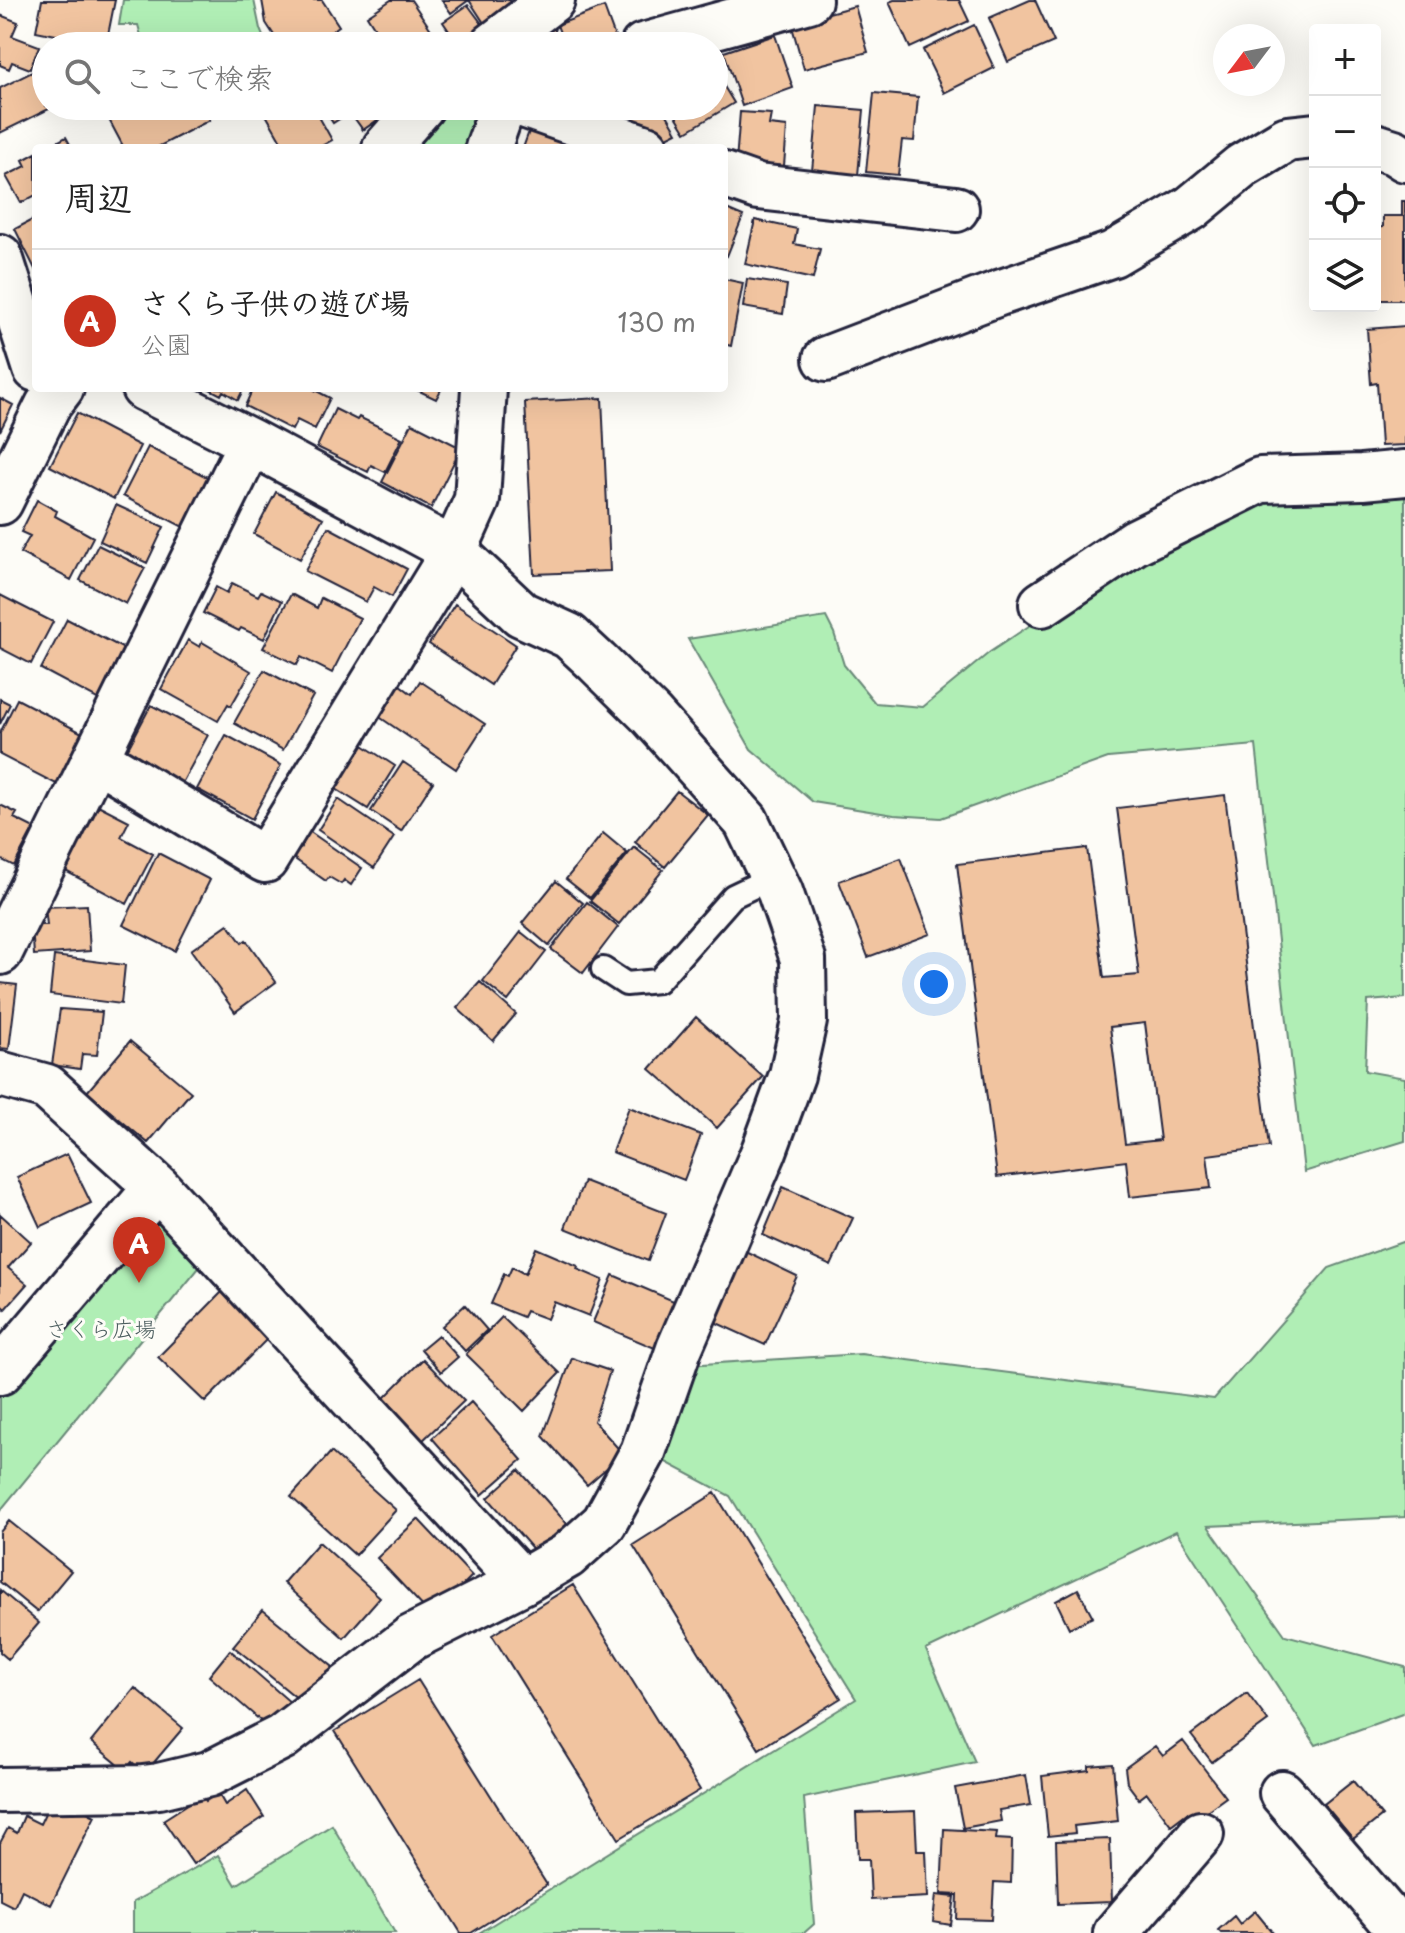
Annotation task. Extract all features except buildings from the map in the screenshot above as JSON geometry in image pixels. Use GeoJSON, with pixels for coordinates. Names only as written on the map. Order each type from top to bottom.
{"type":"FeatureCollection","features":[{"type":"Feature","properties":{"kind":"street"},"geometry":{"type":"LineString","coordinates":[[510,32],[552,0]]}},
{"type":"Feature","properties":{"kind":"street"},"geometry":{"type":"LineString","coordinates":[[694,32],[809,0]]}},
{"type":"Feature","properties":{"kind":"street"},"geometry":{"type":"LineString","coordinates":[[389,144],[410,120]]}},
{"type":"Feature","properties":{"kind":"street"},"geometry":{"type":"LineString","coordinates":[[489,144],[498,120]]}},
{"type":"Feature","properties":{"kind":"street"},"geometry":{"type":"LineString","coordinates":[[566,120],[635,144]]}},
{"type":"Feature","properties":{"kind":"street"},"geometry":{"type":"LineString","coordinates":[[826,359],[999,293],[1113,254],[1191,208],[1242,166],[1287,139],[1309,137]]}},
{"type":"Feature","properties":{"kind":"street"},"geometry":{"type":"LineString","coordinates":[[1381,148],[1405,159]]}},
{"type":"Feature","properties":{"kind":"street"},"geometry":{"type":"LineString","coordinates":[[728,176],[758,187],[956,209]]}},
{"type":"Feature","properties":{"kind":"street"},"geometry":{"type":"LineString","coordinates":[[0,257],[32,360]]}},
{"type":"Feature","properties":{"kind":"street"},"geometry":{"type":"LineString","coordinates":[[0,502],[38,392]]}},
{"type":"Feature","properties":{"kind":"street"},"geometry":{"type":"LineString","coordinates":[[0,1790],[143,1788],[209,1774],[282,1737],[411,1638],[567,1556],[604,1523],[643,1452],[679,1349],[758,1164],[792,1075],[804,1021],[803,959],[773,877],[746,821],[651,715],[569,636],[521,614],[454,551],[152,392]]}},
{"type":"Feature","properties":{"kind":"street"},"geometry":{"type":"LineString","coordinates":[[96,758],[265,860],[454,551],[477,500],[484,392]]}},
{"type":"Feature","properties":{"kind":"street"},"geometry":{"type":"LineString","coordinates":[[0,952],[251,442]]}},
{"type":"Feature","properties":{"kind":"street"},"geometry":{"type":"LineString","coordinates":[[1042,604],[1135,542],[1260,480],[1405,473]]}},
{"type":"Feature","properties":{"kind":"street"},"geometry":{"type":"LineString","coordinates":[[0,1074],[47,1087],[157,1187],[522,1582]]}},
{"type":"Feature","properties":{"kind":"street"},"geometry":{"type":"LineString","coordinates":[[0,1372],[157,1187]]}},
{"type":"Feature","properties":{"kind":"street"},"geometry":{"type":"LineString","coordinates":[[1282,1793],[1402,1933]]}},
{"type":"Feature","properties":{"kind":"street"},"geometry":{"type":"LineString","coordinates":[[1116,1933],[1201,1834]]}},
{"type":"Feature","properties":{"kind":"lane"},"geometry":{"type":"LineString","coordinates":[[603,969],[626,984],[658,981],[733,896],[773,877]]}},
{"type":"Feature","properties":{"kind":"green space"},"geometry":{"type":"Polygon","coordinates":[[[123,0],[254,0],[261,32],[140,32],[138,25],[119,25],[123,0]]]}},
{"type":"Feature","properties":{"kind":"green space"},"geometry":{"type":"Polygon","coordinates":[[[431,120],[482,120],[472,144],[408,144],[431,120]]]}},
{"type":"Feature","properties":{"kind":"green space"},"geometry":{"type":"Polygon","coordinates":[[[1405,486],[1405,998],[1368,1001],[1365,1071],[1405,1078],[1405,1141],[1304,1172],[1256,745],[1108,758],[941,818],[894,815],[813,802],[751,749],[688,639],[826,617],[844,665],[875,703],[923,707],[990,652],[1137,554],[1265,494],[1405,486]]]}},
{"type":"Feature","properties":{"kind":"green space","name":"さくら広場"},"geometry":{"type":"Polygon","coordinates":[[[152,1209],[203,1263],[0,1511],[0,1396],[152,1209]]]}},
{"type":"Feature","properties":{"kind":"green space"},"geometry":{"type":"Polygon","coordinates":[[[1405,1241],[1405,1517],[1208,1526],[1285,1635],[1405,1667],[1405,1713],[1316,1745],[1176,1531],[926,1650],[975,1762],[804,1798],[814,1924],[804,1933],[479,1933],[856,1699],[730,1496],[660,1459],[687,1365],[861,1354],[1214,1399],[1329,1268],[1405,1241]]]}},
{"type":"Feature","properties":{"kind":"green space"},"geometry":{"type":"Polygon","coordinates":[[[332,1825],[395,1933],[133,1933],[133,1902],[218,1855],[236,1885],[332,1825]]]}},
{"type":"Feature","properties":{"kind":"place","name":"さくら子供の遊び場"},"geometry":{"type":"Point","coordinates":[139,1283]}}]}
